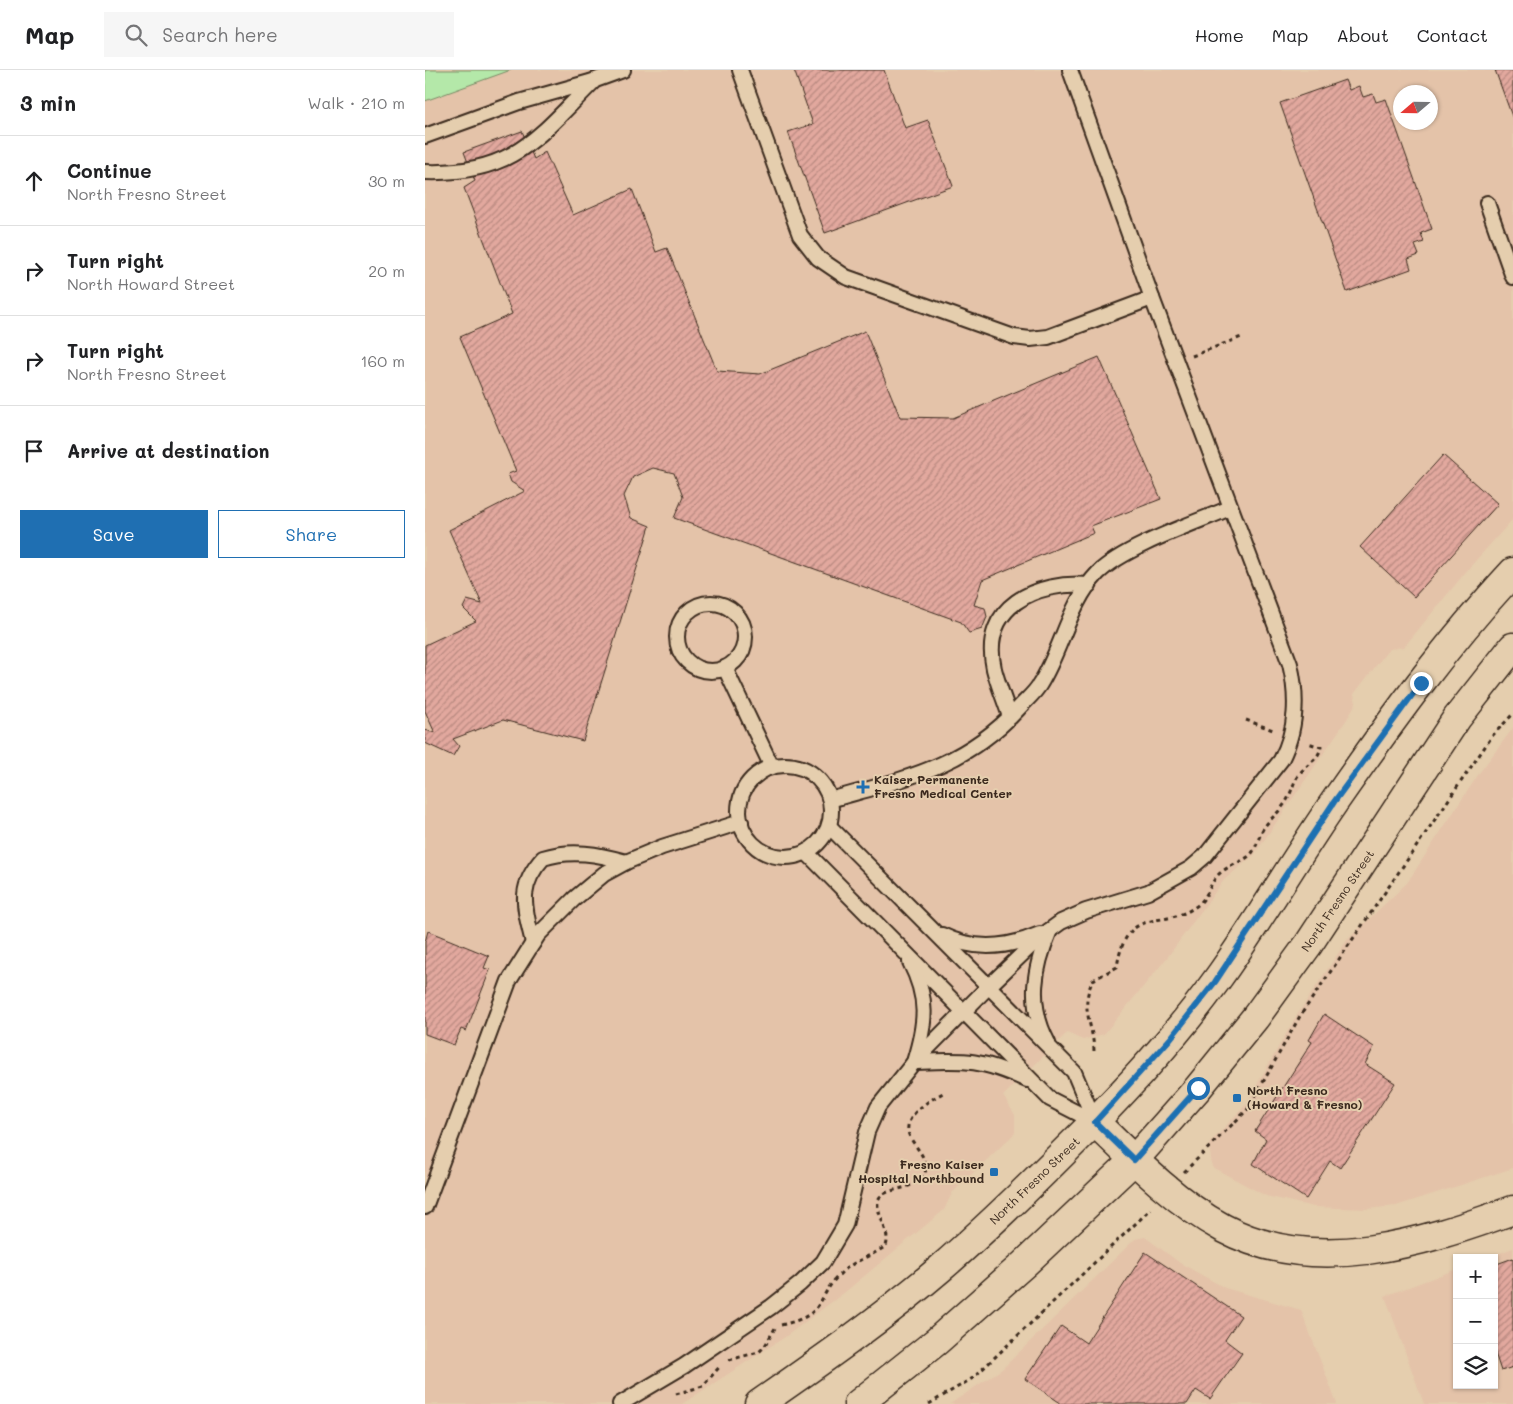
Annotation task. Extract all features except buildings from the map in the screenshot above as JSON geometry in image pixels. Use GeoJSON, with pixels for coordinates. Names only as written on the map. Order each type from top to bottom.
{"type":"FeatureCollection","features":[{"type":"Feature","properties":{"kind":"main road","name":"North Fresno Street"},"geometry":{"type":"LineString","coordinates":[[759,1404],[823,1360],[939,1270],[1004,1212],[1095,1122],[1170,1039],[1215,982],[1334,802],[1395,718],[1492,595],[1513,572]]}},
{"type":"Feature","properties":{"kind":"main road","name":"North Fresno Street"},"geometry":{"type":"LineString","coordinates":[[857,1404],[937,1341],[1025,1264],[1134,1160],[1192,1096],[1255,1018],[1339,901],[1457,718],[1513,647]]}},
{"type":"Feature","properties":{"kind":"main road"},"geometry":{"type":"LineString","coordinates":[[1095,1122],[1134,1160],[1195,1210],[1224,1228],[1257,1242],[1284,1250],[1344,1252],[1401,1244],[1445,1233],[1513,1210]]}},
{"type":"Feature","properties":{"kind":"lane"},"geometry":{"type":"LineString","coordinates":[[425,136],[519,102],[623,70]]}},
{"type":"Feature","properties":{"kind":"lane"},"geometry":{"type":"LineString","coordinates":[[740,70],[801,235],[818,258],[846,277],[994,330],[1030,339],[1048,336],[1152,298]]}},
{"type":"Feature","properties":{"kind":"lane"},"geometry":{"type":"LineString","coordinates":[[933,928],[962,943],[980,946],[1011,943],[1050,929],[1086,911],[1148,892],[1191,868],[1216,842],[1281,760],[1288,746],[1296,709],[1294,681],[1290,664],[1152,298],[1070,70]]}},
{"type":"Feature","properties":{"kind":"lane"},"geometry":{"type":"LineString","coordinates":[[425,172],[477,170],[497,163],[517,152],[541,134],[595,80]]}},
{"type":"Feature","properties":{"kind":"lane"},"geometry":{"type":"LineString","coordinates":[[1487,203],[1513,277]]}},
{"type":"Feature","properties":{"kind":"lane"},"geometry":{"type":"LineString","coordinates":[[830,800],[921,775],[943,765],[990,736],[1040,685],[1089,585],[1098,573],[1114,561],[1160,538],[1230,508]]}},
{"type":"Feature","properties":{"kind":"lane"},"geometry":{"type":"LineString","coordinates":[[1010,717],[994,668],[993,640],[997,623],[1009,607],[1024,596],[1061,584],[1089,585]]}},
{"type":"Feature","properties":{"kind":"lane"},"geometry":{"type":"LineString","coordinates":[[708,603],[720,604],[731,609],[739,618],[744,640],[741,652],[735,661],[725,668],[713,671],[701,670],[693,666],[680,651],[677,632],[680,622],[687,613],[697,606],[708,603]]}},
{"type":"Feature","properties":{"kind":"lane"},"geometry":{"type":"LineString","coordinates":[[725,668],[772,767]]}},
{"type":"Feature","properties":{"kind":"lane"},"geometry":{"type":"LineString","coordinates":[[787,765],[807,772],[824,786],[830,800],[829,826],[820,841],[806,852],[793,856],[779,857],[766,853],[746,835],[741,822],[741,802],[749,782],[759,773],[772,767],[787,765]]}},
{"type":"Feature","properties":{"kind":"lane"},"geometry":{"type":"LineString","coordinates":[[425,1207],[509,981],[538,935],[574,899],[604,874],[662,846],[741,822]]}},
{"type":"Feature","properties":{"kind":"lane"},"geometry":{"type":"LineString","coordinates":[[829,826],[933,928],[988,987],[1074,1072],[1095,1122]]}},
{"type":"Feature","properties":{"kind":"lane"},"geometry":{"type":"LineString","coordinates":[[806,852],[1050,1099],[1095,1122]]}},
{"type":"Feature","properties":{"kind":"lane"},"geometry":{"type":"LineString","coordinates":[[533,943],[525,907],[525,888],[543,858],[556,854],[591,854],[627,862]]}},
{"type":"Feature","properties":{"kind":"lane"},"geometry":{"type":"LineString","coordinates":[[620,1404],[684,1366],[771,1307],[800,1284],[823,1262],[845,1225],[872,1117],[889,1091],[914,1062],[988,987],[1050,929]]}},
{"type":"Feature","properties":{"kind":"lane"},"geometry":{"type":"LineString","coordinates":[[1050,929],[1039,960],[1033,992],[1042,1030],[1059,1058]]}},
{"type":"Feature","properties":{"kind":"lane"},"geometry":{"type":"LineString","coordinates":[[907,954],[916,972],[925,1004],[921,1037],[914,1062]]}},
{"type":"Feature","properties":{"kind":"lane"},"geometry":{"type":"LineString","coordinates":[[914,1062],[955,1060],[983,1062],[1035,1083]]}},
{"type":"Feature","properties":{"kind":"path"},"geometry":{"type":"LineString","coordinates":[[1191,356],[1244,336]]}},
{"type":"Feature","properties":{"kind":"path"},"geometry":{"type":"LineString","coordinates":[[1197,1158],[1210,1149],[1248,1108],[1306,1008],[1493,735],[1513,714]]}},
{"type":"Feature","properties":{"kind":"path"},"geometry":{"type":"LineString","coordinates":[[1245,720],[1275,731]]}},
{"type":"Feature","properties":{"kind":"path"},"geometry":{"type":"LineString","coordinates":[[1094,1051],[1085,1010],[1086,999],[1093,980],[1117,967],[1124,940],[1132,930],[1143,922],[1188,911],[1200,903],[1224,869],[1251,854],[1263,830],[1289,796],[1292,785],[1298,775],[1320,754],[1321,748],[1307,742]]}},
{"type":"Feature","properties":{"kind":"path"},"geometry":{"type":"LineString","coordinates":[[929,1404],[973,1378],[1138,1223]]}},
{"type":"Feature","properties":{"kind":"shaded area","name":"Kaiser Permanente Fresno Medical Center"},"geometry":{"type":"Polygon","coordinates":[[[510,70],[1513,70],[1513,519],[1469,568],[1404,647],[1389,649],[1354,694],[1356,703],[1347,719],[1254,855],[1224,880],[1166,959],[1104,1034],[1083,1040],[1067,1033],[1003,1096],[1015,1115],[1015,1133],[952,1193],[944,1210],[845,1292],[785,1337],[682,1404],[425,1404],[425,101],[510,70]]]}},
{"type":"Feature","properties":{"kind":"shaded area"},"geometry":{"type":"Polygon","coordinates":[[[1513,728],[1513,1168],[1396,1206],[1366,1209],[1314,1207],[1266,1196],[1212,1167],[1209,1144],[1246,1104],[1295,1018],[1347,940],[1407,883],[1480,772],[1513,728]]]}},
{"type":"Feature","properties":{"kind":"shaded area"},"geometry":{"type":"Polygon","coordinates":[[[1145,1237],[1180,1263],[1225,1288],[1301,1310],[1337,1404],[950,1404],[1002,1369],[1135,1239],[1145,1237]]]}},
{"type":"Feature","properties":{"kind":"shaded area"},"geometry":{"type":"Polygon","coordinates":[[[1513,1248],[1513,1404],[1424,1404],[1385,1296],[1453,1270],[1453,1389],[1498,1389],[1497,1254],[1513,1248]]]}},
{"type":"Feature","properties":{"kind":"green space"},"geometry":{"type":"Polygon","coordinates":[[[425,70],[511,70],[425,101],[425,70]]]}},
{"type":"Feature","properties":{"kind":"place","name":"Kaiser Permanente Fresno Medical Center"},"geometry":{"type":"Point","coordinates":[863,787]}},
{"type":"Feature","properties":{"kind":"place","name":"North Fresno (Howard & Fresno)"},"geometry":{"type":"Point","coordinates":[1237,1098]}},
{"type":"Feature","properties":{"kind":"place","name":"Fresno Kaiser Hospital Northbound"},"geometry":{"type":"Point","coordinates":[994,1172]}},
{"type":"Feature","properties":{"kind":"route"},"geometry":{"type":"LineString","coordinates":[[1198,1088],[1134,1160],[1095,1122],[1170,1039],[1215,982],[1334,802],[1421,683]]}}]}
